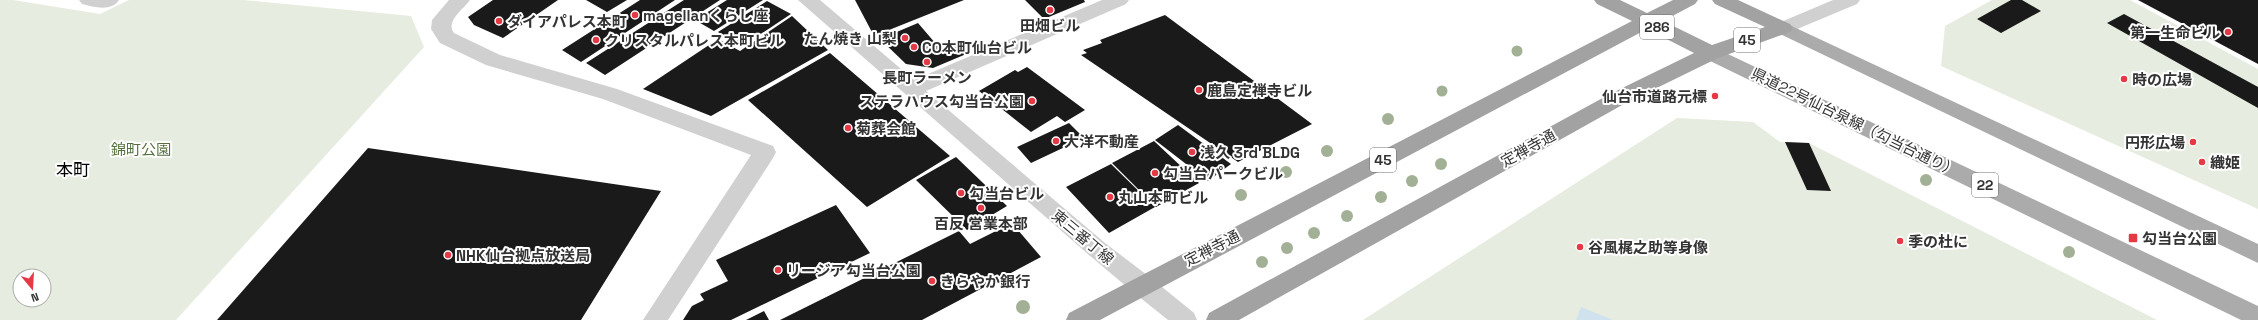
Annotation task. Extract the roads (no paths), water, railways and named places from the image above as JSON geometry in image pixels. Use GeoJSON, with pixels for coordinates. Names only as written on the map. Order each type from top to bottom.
{"type":"FeatureCollection","features":[{"type":"Feature","properties":{"kind":"highway","name":"286"},"geometry":{"type":"LineString","coordinates":[[1604,0],[1711,53]]}},
{"type":"Feature","properties":{"kind":"highway","name":"定禅寺通"},"geometry":{"type":"LineString","coordinates":[[1078,320],[1142,285],[1688,0]]}},
{"type":"Feature","properties":{"kind":"highway"},"geometry":{"type":"LineString","coordinates":[[1722,0],[1783,28]]}},
{"type":"Feature","properties":{"kind":"highway","name":"定禅寺通"},"geometry":{"type":"LineString","coordinates":[[1218,320],[1618,99],[1711,53],[1783,28]]}},
{"type":"Feature","properties":{"kind":"main road"},"geometry":{"type":"LineString","coordinates":[[1783,28],[2258,254]]}},
{"type":"Feature","properties":{"kind":"main road","name":"県道22号仙台泉線（勾当台通り）"},"geometry":{"type":"LineString","coordinates":[[1711,53],[2258,317]]}},
{"type":"Feature","properties":{"kind":"street"},"geometry":{"type":"LineString","coordinates":[[90,0],[106,2],[109,0]]}},
{"type":"Feature","properties":{"kind":"street"},"geometry":{"type":"LineString","coordinates":[[460,0],[442,20],[441,29],[447,38],[493,60],[610,94],[765,152],[655,320]]}},
{"type":"Feature","properties":{"kind":"street","name":"東三番丁線"},"geometry":{"type":"LineString","coordinates":[[808,0],[1185,320]]}},
{"type":"Feature","properties":{"kind":"street"},"geometry":{"type":"LineString","coordinates":[[911,89],[1119,0]]}},
{"type":"Feature","properties":{"kind":"street","name":"定禅寺通"},"geometry":{"type":"LineString","coordinates":[[1783,28],[1850,0]]}},
{"type":"Feature","properties":{"kind":"water"},"geometry":{"type":"Polygon","coordinates":[[[1581,307],[1613,320],[1576,320],[1581,307]]]}},
{"type":"Feature","properties":{"kind":"place","name":"田畑ビル"},"geometry":{"type":"Point","coordinates":[1050,10]}},
{"type":"Feature","properties":{"kind":"place","name":"magellanくらし座"},"geometry":{"type":"Point","coordinates":[635,15]}},
{"type":"Feature","properties":{"kind":"place","name":"ダイアパレス本町"},"geometry":{"type":"Point","coordinates":[499,21]}},
{"type":"Feature","properties":{"kind":"place","name":"第一生命ビル"},"geometry":{"type":"Point","coordinates":[2228,32]}},
{"type":"Feature","properties":{"kind":"place","name":"たん焼き 山梨"},"geometry":{"type":"Point","coordinates":[905,38]}},
{"type":"Feature","properties":{"kind":"place","name":"クリスタルパレス本町ビル"},"geometry":{"type":"Point","coordinates":[596,40]}},
{"type":"Feature","properties":{"kind":"place","name":"CO本町仙台ビル"},"geometry":{"type":"Point","coordinates":[914,47]}},
{"type":"Feature","properties":{"kind":"place","name":"長町ラーメン"},"geometry":{"type":"Point","coordinates":[927,62]}},
{"type":"Feature","properties":{"kind":"place","name":"時の広場"},"geometry":{"type":"Point","coordinates":[2124,79]}},
{"type":"Feature","properties":{"kind":"place","name":"鹿島定禅寺ビル"},"geometry":{"type":"Point","coordinates":[1199,90]}},
{"type":"Feature","properties":{"kind":"place","name":"仙台市道路元標"},"geometry":{"type":"Point","coordinates":[1715,96]}},
{"type":"Feature","properties":{"kind":"place","name":"ステラハウス勾当台公園"},"geometry":{"type":"Point","coordinates":[1032,101]}},
{"type":"Feature","properties":{"kind":"place","name":"菊葬会館"},"geometry":{"type":"Point","coordinates":[848,128]}},
{"type":"Feature","properties":{"kind":"place","name":"大洋不動産"},"geometry":{"type":"Point","coordinates":[1056,141]}},
{"type":"Feature","properties":{"kind":"place","name":"円形広場"},"geometry":{"type":"Point","coordinates":[2193,142]}},
{"type":"Feature","properties":{"kind":"place","name":"浅久 3rd BLDG"},"geometry":{"type":"Point","coordinates":[1192,152]}},
{"type":"Feature","properties":{"kind":"place","name":"織姫"},"geometry":{"type":"Point","coordinates":[2202,162]}},
{"type":"Feature","properties":{"kind":"place","name":"勾当台パークビル"},"geometry":{"type":"Point","coordinates":[1155,173]}},
{"type":"Feature","properties":{"kind":"place","name":"勾当台ビル"},"geometry":{"type":"Point","coordinates":[961,193]}},
{"type":"Feature","properties":{"kind":"place","name":"丸山本町ビル"},"geometry":{"type":"Point","coordinates":[1110,197]}},
{"type":"Feature","properties":{"kind":"place","name":"百反 営業本部"},"geometry":{"type":"Point","coordinates":[981,208]}},
{"type":"Feature","properties":{"kind":"place","name":"勾当台公園"},"geometry":{"type":"Point","coordinates":[2133,238]}},
{"type":"Feature","properties":{"kind":"place","name":"季の杜に"},"geometry":{"type":"Point","coordinates":[1900,241]}},
{"type":"Feature","properties":{"kind":"place","name":"谷風梶之助等身像"},"geometry":{"type":"Point","coordinates":[1580,247]}},
{"type":"Feature","properties":{"kind":"place","name":"NHK仙台拠点放送局"},"geometry":{"type":"Point","coordinates":[448,255]}},
{"type":"Feature","properties":{"kind":"place","name":"リージア勾当台公園"},"geometry":{"type":"Point","coordinates":[778,270]}},
{"type":"Feature","properties":{"kind":"place","name":"きらやか銀行"},"geometry":{"type":"Point","coordinates":[932,281]}},
{"type":"Feature","properties":{"kind":"district","name":"本町"},"geometry":{"type":"Point","coordinates":[73,170]}},
{"type":"Feature","properties":{"kind":"park label","name":"錦町公園"},"geometry":{"type":"Point","coordinates":[141,149]}}]}
